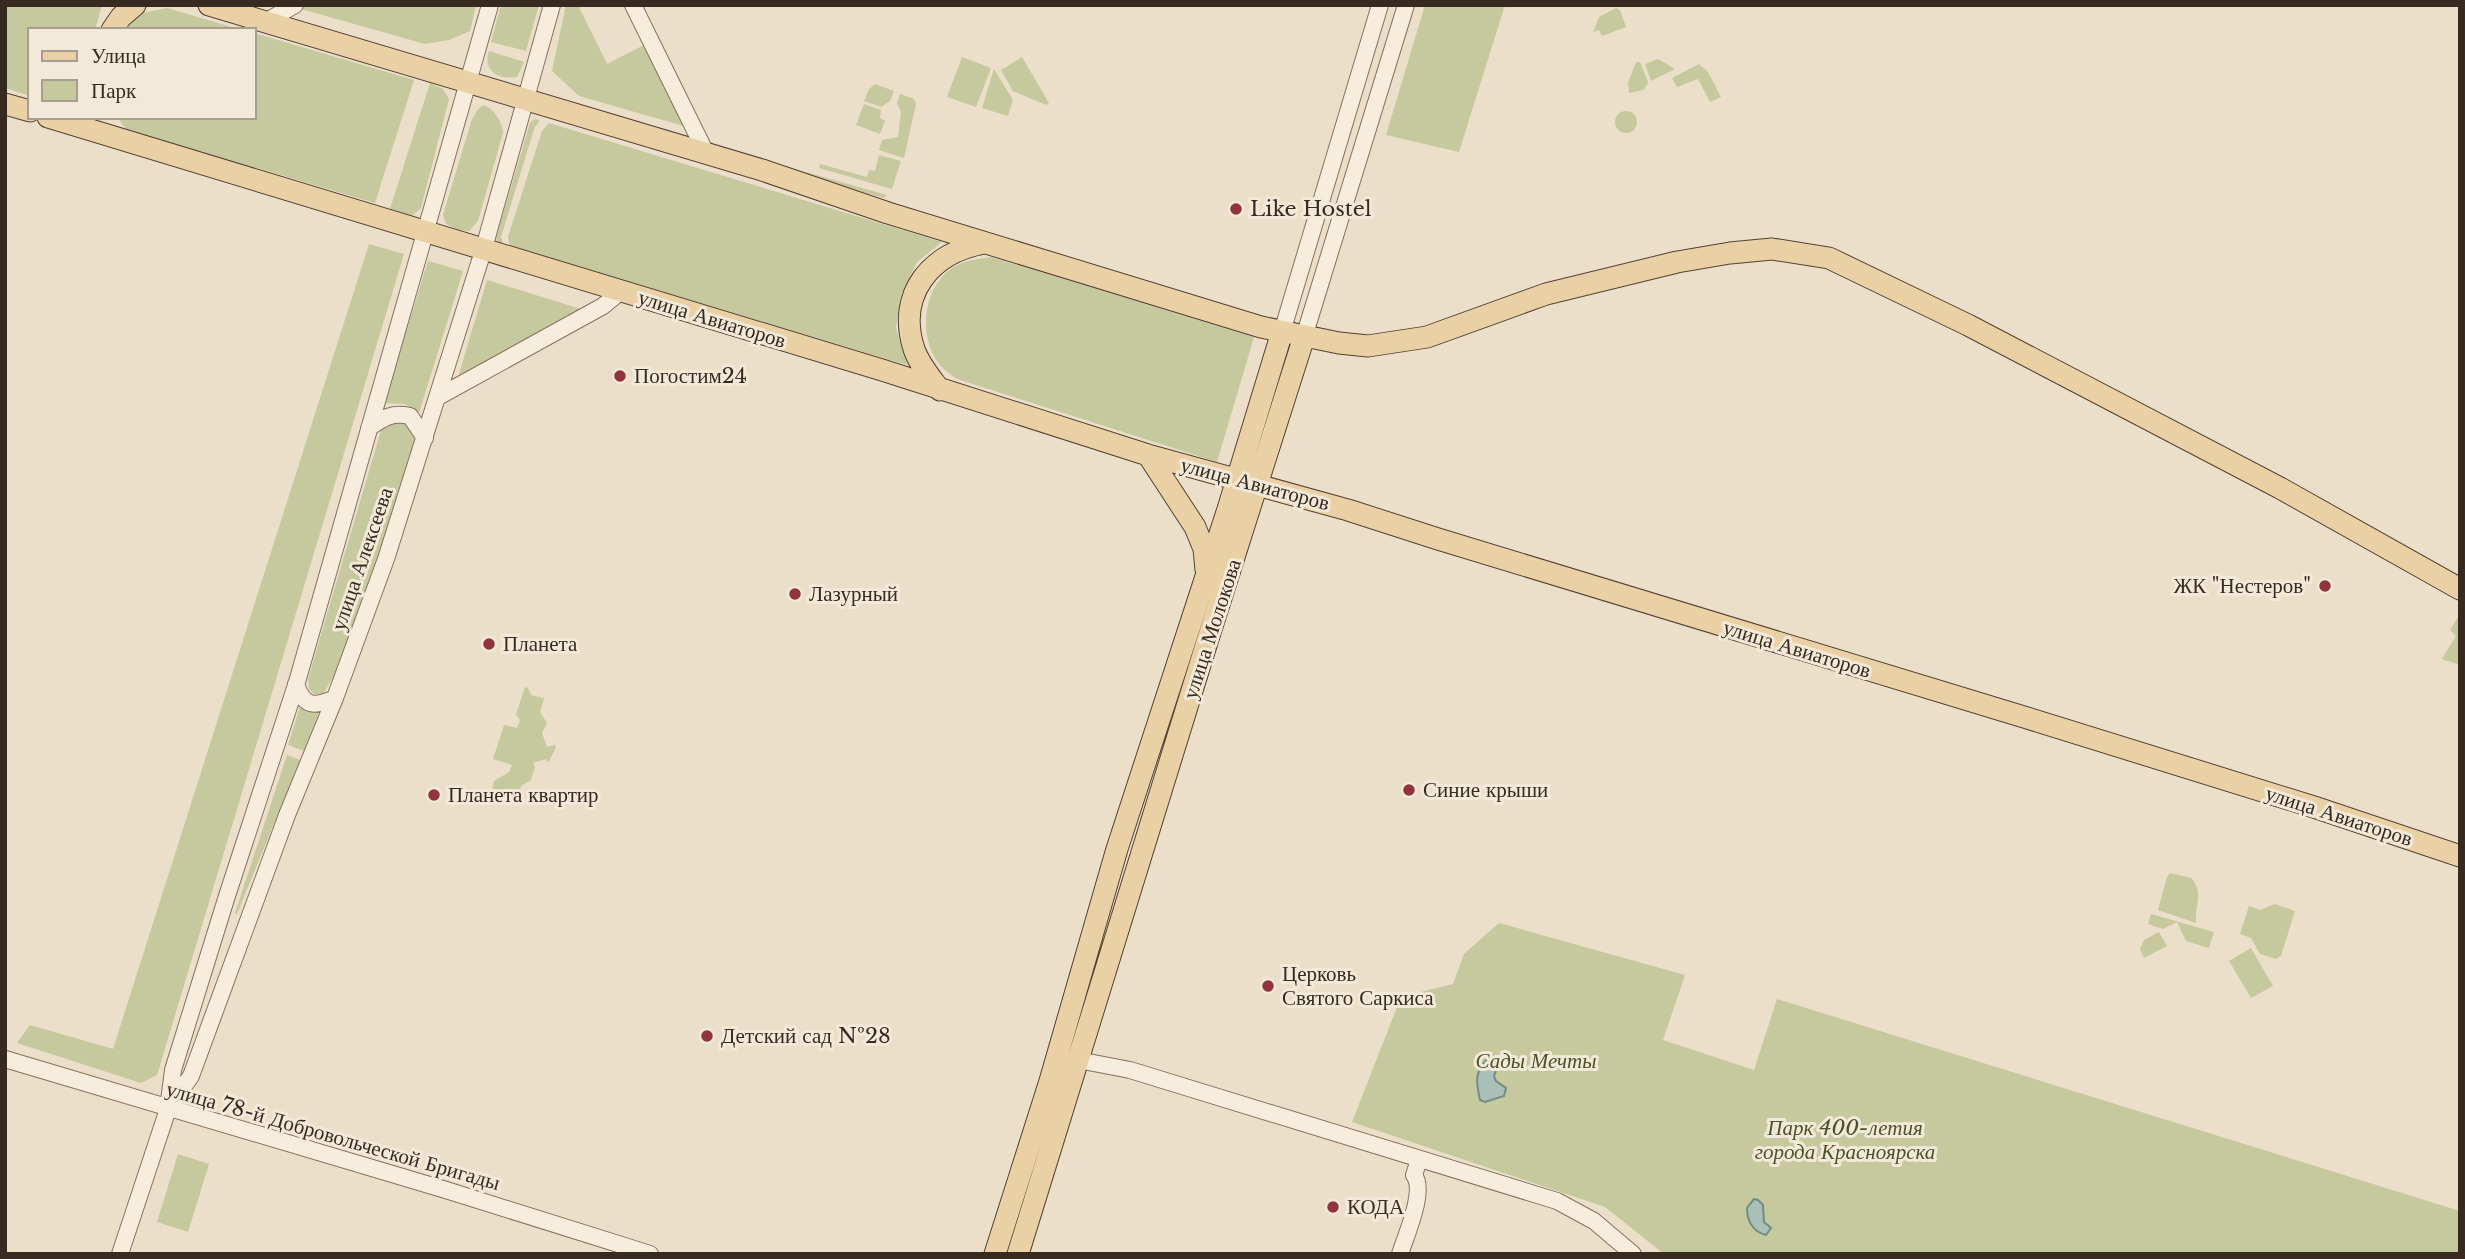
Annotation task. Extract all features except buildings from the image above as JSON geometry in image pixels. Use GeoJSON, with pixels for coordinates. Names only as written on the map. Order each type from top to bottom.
{"type":"FeatureCollection","features":[{"type":"Feature","properties":{"kind":"main road"},"geometry":{"type":"LineString","coordinates":[[113,28],[135,5]]}},
{"type":"Feature","properties":{"kind":"main road"},"geometry":{"type":"LineString","coordinates":[[209,5],[707,155],[1235,320],[1304,337],[1367,346],[1415,339],[1546,294],[1670,264],[1730,253],[1772,250],[1829,258],[1980,331],[2280,488],[2460,589]]}},
{"type":"Feature","properties":{"kind":"main road"},"geometry":{"type":"LineString","coordinates":[[5,104],[28,110]]}},
{"type":"Feature","properties":{"kind":"main road","name":"улица Авиаторов"},"geometry":{"type":"LineString","coordinates":[[55,119],[426,230],[1148,455],[1348,510],[1438,540],[2024,717],[2315,807],[2460,856]]}},
{"type":"Feature","properties":{"kind":"main road"},"geometry":{"type":"LineString","coordinates":[[107,119],[123,140]]}},
{"type":"Feature","properties":{"kind":"main road"},"geometry":{"type":"LineString","coordinates":[[940,390],[914,350],[908,320],[913,295],[926,272],[947,256],[967,246],[985,243]]}},
{"type":"Feature","properties":{"kind":"main road","name":"улица Молокова"},"geometry":{"type":"LineString","coordinates":[[995,1254],[1050,1081],[1117,849],[1237,480],[1282,332]]}},
{"type":"Feature","properties":{"kind":"main road","name":"улица Молокова"},"geometry":{"type":"LineString","coordinates":[[1018,1254],[1304,337]]}},
{"type":"Feature","properties":{"kind":"main road"},"geometry":{"type":"LineString","coordinates":[[1148,455],[1195,527],[1204,549],[1206,575]]}},
{"type":"Feature","properties":{"kind":"street"},"geometry":{"type":"LineString","coordinates":[[267,21],[295,5]]}},
{"type":"Feature","properties":{"kind":"street","name":"улица Алексеева"},"geometry":{"type":"LineString","coordinates":[[120,1254],[168,1109],[173,1070],[296,684],[490,5]]}},
{"type":"Feature","properties":{"kind":"street","name":"улица Алексеева"},"geometry":{"type":"LineString","coordinates":[[168,1109],[191,1076],[286,815],[335,698],[386,559],[484,248],[552,5]]}},
{"type":"Feature","properties":{"kind":"street"},"geometry":{"type":"LineString","coordinates":[[633,5],[707,155]]}},
{"type":"Feature","properties":{"kind":"street","name":"улица Молокова"},"geometry":{"type":"LineString","coordinates":[[1282,332],[1380,5]]}},
{"type":"Feature","properties":{"kind":"street","name":"улица Молокова"},"geometry":{"type":"LineString","coordinates":[[1304,337],[1406,5]]}},
{"type":"Feature","properties":{"kind":"street"},"geometry":{"type":"LineString","coordinates":[[438,397],[603,306],[620,292]]}},
{"type":"Feature","properties":{"kind":"street"},"geometry":{"type":"LineString","coordinates":[[369,428],[393,414],[410,416],[425,438]]}},
{"type":"Feature","properties":{"kind":"street"},"geometry":{"type":"LineString","coordinates":[[296,684],[299,694],[307,703],[316,705],[335,698]]}},
{"type":"Feature","properties":{"kind":"street","name":"улица 78-й Добровольческой Бригады"},"geometry":{"type":"LineString","coordinates":[[5,1059],[446,1190],[650,1254]]}},
{"type":"Feature","properties":{"kind":"street"},"geometry":{"type":"LineString","coordinates":[[1078,1060],[1130,1070],[1417,1167],[1557,1201],[1594,1221],[1633,1254]]}},
{"type":"Feature","properties":{"kind":"street"},"geometry":{"type":"LineString","coordinates":[[1400,1254],[1419,1191],[1417,1167]]}},
{"type":"Feature","properties":{"kind":"green space"},"geometry":{"type":"Polygon","coordinates":[[[5,5],[102,5],[96,28],[28,28],[28,95],[5,88],[5,5]]]}},
{"type":"Feature","properties":{"kind":"green space"},"geometry":{"type":"Polygon","coordinates":[[[309,5],[476,5],[470,31],[449,40],[425,44],[301,9],[309,5]]]}},
{"type":"Feature","properties":{"kind":"green space"},"geometry":{"type":"Polygon","coordinates":[[[501,5],[539,5],[526,51],[491,42],[501,5]]]}},
{"type":"Feature","properties":{"kind":"green space"},"geometry":{"type":"Polygon","coordinates":[[[566,5],[578,5],[607,64],[644,45],[687,127],[579,96],[552,71],[566,5]]]}},
{"type":"Feature","properties":{"kind":"green space"},"geometry":{"type":"Polygon","coordinates":[[[1425,5],[1505,5],[1459,152],[1386,135],[1425,5]]]}},
{"type":"Feature","properties":{"kind":"green space"},"geometry":{"type":"Polygon","coordinates":[[[167,8],[235,28],[128,28],[138,14],[167,8]]]}},
{"type":"Feature","properties":{"kind":"green space"},"geometry":{"type":"Polygon","coordinates":[[[1616,8],[1620,10],[1626,27],[1602,36],[1599,30],[1593,32],[1599,17],[1616,8]]]}},
{"type":"Feature","properties":{"kind":"green space"},"geometry":{"type":"Polygon","coordinates":[[[256,34],[414,80],[375,203],[126,129],[118,119],[256,119],[256,34]]]}},
{"type":"Feature","properties":{"kind":"green space"},"geometry":{"type":"Polygon","coordinates":[[[489,51],[524,62],[517,77],[504,77],[494,73],[488,64],[489,51]]]}},
{"type":"Feature","properties":{"kind":"green space"},"geometry":{"type":"Polygon","coordinates":[[[962,57],[991,68],[976,107],[947,97],[962,57]]]}},
{"type":"Feature","properties":{"kind":"green space"},"geometry":{"type":"Polygon","coordinates":[[[1022,57],[1049,103],[1046,105],[1013,91],[1001,70],[1022,57]]]}},
{"type":"Feature","properties":{"kind":"green space"},"geometry":{"type":"Polygon","coordinates":[[[1658,59],[1675,69],[1651,81],[1645,64],[1658,59]]]}},
{"type":"Feature","properties":{"kind":"green space"},"geometry":{"type":"Polygon","coordinates":[[[1636,62],[1640,62],[1648,82],[1644,90],[1629,93],[1628,83],[1636,62]]]}},
{"type":"Feature","properties":{"kind":"green space"},"geometry":{"type":"Polygon","coordinates":[[[1699,64],[1708,72],[1721,97],[1710,102],[1698,79],[1677,87],[1672,78],[1699,64]]]}},
{"type":"Feature","properties":{"kind":"green space"},"geometry":{"type":"Polygon","coordinates":[[[994,69],[1013,100],[1008,116],[982,108],[994,69]]]}},
{"type":"Feature","properties":{"kind":"green space"},"geometry":{"type":"Polygon","coordinates":[[[430,83],[443,89],[449,99],[421,208],[409,218],[389,212],[430,83]]]}},
{"type":"Feature","properties":{"kind":"green space"},"geometry":{"type":"Polygon","coordinates":[[[875,84],[894,91],[890,101],[881,107],[864,101],[869,89],[875,84]]]}},
{"type":"Feature","properties":{"kind":"green space"},"geometry":{"type":"Polygon","coordinates":[[[900,94],[914,99],[916,104],[904,158],[879,150],[882,140],[898,137],[901,112],[897,103],[900,94]]]}},
{"type":"Feature","properties":{"kind":"green space"},"geometry":{"type":"Polygon","coordinates":[[[864,104],[881,110],[880,118],[885,121],[880,134],[856,125],[864,104]]]}},
{"type":"Feature","properties":{"kind":"green space"},"geometry":{"type":"Polygon","coordinates":[[[484,105],[497,116],[503,133],[478,221],[469,231],[458,230],[446,224],[443,215],[472,119],[484,105]]]}},
{"type":"Feature","properties":{"kind":"green space"},"geometry":{"type":"Polygon","coordinates":[[[1626,111],[1634,114],[1637,122],[1634,130],[1626,133],[1618,130],[1615,122],[1618,114],[1626,111]]]}},
{"type":"Feature","properties":{"kind":"green space"},"geometry":{"type":"Polygon","coordinates":[[[535,119],[539,120],[538,124],[535,126],[501,237],[503,242],[498,244],[496,238],[530,123],[535,119]]]}},
{"type":"Feature","properties":{"kind":"green space"},"geometry":{"type":"Polygon","coordinates":[[[549,123],[942,242],[917,262],[901,295],[896,328],[907,365],[510,246],[508,237],[542,131],[549,123]]]}},
{"type":"Feature","properties":{"kind":"green space"},"geometry":{"type":"Polygon","coordinates":[[[879,155],[901,161],[892,189],[819,168],[820,164],[867,177],[869,170],[875,171],[879,155]]]}},
{"type":"Feature","properties":{"kind":"green space"},"geometry":{"type":"Polygon","coordinates":[[[774,163],[887,195],[884,198],[776,167],[774,163]]]}},
{"type":"Feature","properties":{"kind":"green space"},"geometry":{"type":"Polygon","coordinates":[[[369,244],[404,254],[157,1075],[141,1083],[17,1043],[30,1025],[113,1049],[369,244]]]}},
{"type":"Feature","properties":{"kind":"green space"},"geometry":{"type":"Polygon","coordinates":[[[991,257],[1254,337],[1217,462],[957,379],[944,369],[929,345],[926,320],[931,296],[944,275],[954,267],[967,261],[991,257]]]}},
{"type":"Feature","properties":{"kind":"green space"},"geometry":{"type":"Polygon","coordinates":[[[428,261],[463,271],[419,413],[405,404],[384,403],[428,261]]]}},
{"type":"Feature","properties":{"kind":"green space"},"geometry":{"type":"Polygon","coordinates":[[[487,280],[581,309],[458,377],[487,280]]]}},
{"type":"Feature","properties":{"kind":"green space"},"geometry":{"type":"Polygon","coordinates":[[[401,418],[416,435],[381,551],[333,678],[323,694],[314,694],[309,689],[308,679],[382,427],[401,418]]]}},
{"type":"Feature","properties":{"kind":"green space"},"geometry":{"type":"Polygon","coordinates":[[[2460,614],[2460,665],[2442,659],[2456,636],[2450,630],[2460,614]]]}},
{"type":"Feature","properties":{"kind":"green space"},"geometry":{"type":"Polygon","coordinates":[[[525,687],[531,695],[543,698],[545,695],[540,712],[547,723],[542,733],[547,747],[556,747],[549,761],[546,759],[533,763],[535,767],[531,780],[521,786],[513,799],[510,793],[492,789],[494,781],[509,772],[512,765],[493,759],[504,725],[517,728],[520,720],[516,715],[525,687]]]}},
{"type":"Feature","properties":{"kind":"green space"},"geometry":{"type":"Polygon","coordinates":[[[301,703],[320,709],[304,751],[288,745],[301,703]]]}},
{"type":"Feature","properties":{"kind":"green space"},"geometry":{"type":"Polygon","coordinates":[[[287,755],[300,760],[237,914],[235,913],[287,755]]]}},
{"type":"Feature","properties":{"kind":"green space"},"geometry":{"type":"Polygon","coordinates":[[[2170,873],[2191,878],[2195,884],[2198,894],[2196,923],[2158,910],[2170,873]]]}},
{"type":"Feature","properties":{"kind":"green space"},"geometry":{"type":"Polygon","coordinates":[[[2275,904],[2295,911],[2281,956],[2276,959],[2260,954],[2251,938],[2240,934],[2249,906],[2260,910],[2275,904]]]}},
{"type":"Feature","properties":{"kind":"green space"},"geometry":{"type":"Polygon","coordinates":[[[2151,914],[2214,932],[2209,948],[2186,941],[2177,922],[2163,929],[2148,924],[2151,914]]]}},
{"type":"Feature","properties":{"kind":"green space","name":"Парк 400-летия города Красноярска"},"geometry":{"type":"Polygon","coordinates":[[[1499,923],[1685,975],[1663,1040],[1754,1070],[1777,999],[2460,1211],[2460,1254],[1664,1254],[1605,1207],[1352,1122],[1401,997],[1453,984],[1464,954],[1499,923]]]}},
{"type":"Feature","properties":{"kind":"green space"},"geometry":{"type":"Polygon","coordinates":[[[2159,932],[2167,946],[2144,958],[2140,949],[2144,940],[2159,932]]]}},
{"type":"Feature","properties":{"kind":"green space"},"geometry":{"type":"Polygon","coordinates":[[[2251,948],[2273,986],[2251,998],[2229,961],[2251,948]]]}},
{"type":"Feature","properties":{"kind":"green space"},"geometry":{"type":"Polygon","coordinates":[[[178,1154],[209,1164],[188,1232],[157,1222],[178,1154]]]}},
{"type":"Feature","properties":{"kind":"water"},"geometry":{"type":"Polygon","coordinates":[[[1491,1055],[1501,1058],[1494,1076],[1496,1081],[1506,1088],[1504,1096],[1485,1102],[1480,1100],[1478,1075],[1491,1055]]]}},
{"type":"Feature","properties":{"kind":"water"},"geometry":{"type":"Polygon","coordinates":[[[1754,1199],[1763,1205],[1764,1222],[1771,1228],[1766,1235],[1754,1229],[1748,1217],[1747,1208],[1754,1199]]]}},
{"type":"Feature","properties":{"kind":"place","name":"Like Hostel"},"geometry":{"type":"Point","coordinates":[1236,209]}},
{"type":"Feature","properties":{"kind":"place","name":"Погостим24"},"geometry":{"type":"Point","coordinates":[620,376]}},
{"type":"Feature","properties":{"kind":"place","name":"ЖК \"Нестеров\""},"geometry":{"type":"Point","coordinates":[2325,586]}},
{"type":"Feature","properties":{"kind":"place","name":"Лазурный"},"geometry":{"type":"Point","coordinates":[795,594]}},
{"type":"Feature","properties":{"kind":"place","name":"Планета"},"geometry":{"type":"Point","coordinates":[489,644]}},
{"type":"Feature","properties":{"kind":"place","name":"Синие крыши"},"geometry":{"type":"Point","coordinates":[1409,790]}},
{"type":"Feature","properties":{"kind":"place","name":"Планета квартир"},"geometry":{"type":"Point","coordinates":[434,795]}},
{"type":"Feature","properties":{"kind":"place","name":"Церковь Святого Саркиса"},"geometry":{"type":"Point","coordinates":[1268,986]}},
{"type":"Feature","properties":{"kind":"place","name":"Детский сад №28"},"geometry":{"type":"Point","coordinates":[707,1036]}},
{"type":"Feature","properties":{"kind":"place","name":"КОДА"},"geometry":{"type":"Point","coordinates":[1333,1207]}},
{"type":"Feature","properties":{"kind":"park label","name":"Сады Мечты"},"geometry":{"type":"Point","coordinates":[1536,1061]}}]}
